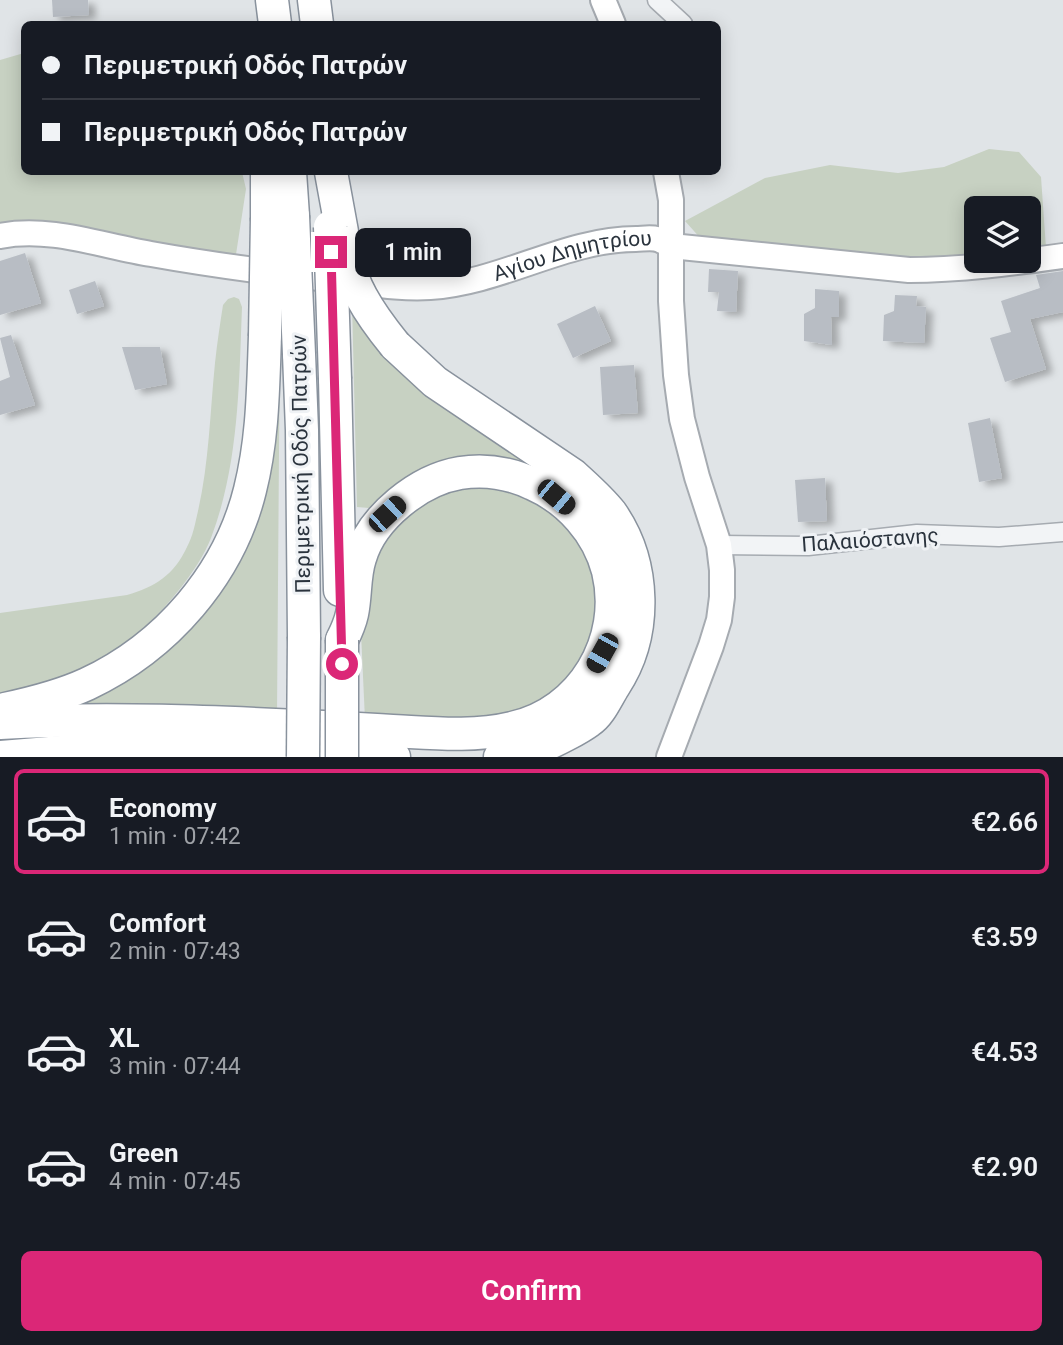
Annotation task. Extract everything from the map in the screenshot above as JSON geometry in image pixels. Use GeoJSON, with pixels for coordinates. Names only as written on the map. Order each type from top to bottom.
{"type":"FeatureCollection","features":[{"type":"Feature","properties":{"kind":"highway"},"geometry":{"type":"LineString","coordinates":[[265,0],[265,21]]}},
{"type":"Feature","properties":{"kind":"highway"},"geometry":{"type":"LineString","coordinates":[[272,0],[275,21]]}},
{"type":"Feature","properties":{"kind":"highway"},"geometry":{"type":"LineString","coordinates":[[314,0],[317,21]]}},
{"type":"Feature","properties":{"kind":"highway"},"geometry":{"type":"LineString","coordinates":[[0,710],[72,690],[110,672],[144,649],[179,617],[203,589],[227,551],[250,492],[262,421],[265,336],[280,217],[268,175]]}},
{"type":"Feature","properties":{"kind":"highway","name":"Περιμετρική Οδός Πατρών"},"geometry":{"type":"LineString","coordinates":[[289,175],[280,217],[299,354],[303,467],[303,757]]}},
{"type":"Feature","properties":{"kind":"highway"},"geometry":{"type":"LineString","coordinates":[[330,175],[336,229],[358,293],[376,323],[395,345],[435,382],[573,475],[592,492],[610,512],[621,530],[634,565],[638,583],[639,617],[632,645],[623,673],[592,719],[542,746],[500,757]]}},
{"type":"Feature","properties":{"kind":"highway","name":"Περιμετρική Οδός Πατρών"},"geometry":{"type":"LineString","coordinates":[[336,229],[335,379],[342,640],[342,757]]}},
{"type":"Feature","properties":{"kind":"highway"},"geometry":{"type":"LineString","coordinates":[[0,723],[111,720],[438,733],[481,733],[514,728],[561,707],[578,692],[590,674],[602,653],[608,631],[612,607],[608,570],[592,533],[575,512],[556,497],[513,475],[459,473],[419,489],[400,502],[376,528],[360,558],[351,617],[342,640]]}},
{"type":"Feature","properties":{"kind":"highway"},"geometry":{"type":"LineString","coordinates":[[0,757],[86,750],[275,752],[394,757]]}},
{"type":"Feature","properties":{"kind":"main road"},"geometry":{"type":"LineString","coordinates":[[603,0],[612,21]]}},
{"type":"Feature","properties":{"kind":"main road"},"geometry":{"type":"LineString","coordinates":[[667,175],[671,200],[672,313],[682,418],[719,545],[722,570],[719,620],[669,757]]}},
{"type":"Feature","properties":{"kind":"main road","name":"Αγίου Δημητρίου"},"geometry":{"type":"LineString","coordinates":[[0,236],[32,233],[67,237],[153,255],[241,268],[378,285],[416,287],[433,287],[490,276],[570,250],[605,241],[627,239],[656,239],[671,246],[909,270],[982,267],[1063,256]]}},
{"type":"Feature","properties":{"kind":"street"},"geometry":{"type":"LineString","coordinates":[[657,0],[680,21]]}},
{"type":"Feature","properties":{"kind":"street","name":"Παλαιόστανης"},"geometry":{"type":"LineString","coordinates":[[719,545],[807,546],[917,534],[999,537],[1063,532]]}},
{"type":"Feature","properties":{"kind":"green space"},"geometry":{"type":"Polygon","coordinates":[[[21,54],[21,175],[243,175],[246,189],[235,261],[0,229],[0,60],[21,54]]]}},
{"type":"Feature","properties":{"kind":"green space"},"geometry":{"type":"Polygon","coordinates":[[[989,149],[1019,152],[1041,177],[1046,248],[1041,249],[1041,196],[964,196],[964,258],[936,261],[702,240],[685,221],[765,178],[830,165],[898,173],[944,167],[989,149]]]}},
{"type":"Feature","properties":{"kind":"green space"},"geometry":{"type":"Polygon","coordinates":[[[234,297],[239,299],[242,307],[236,424],[220,510],[211,538],[198,564],[158,614],[103,661],[71,678],[0,702],[0,613],[127,595],[155,584],[170,572],[182,557],[192,534],[202,493],[223,305],[234,297]]]}},
{"type":"Feature","properties":{"kind":"green space"},"geometry":{"type":"Polygon","coordinates":[[[352,303],[543,470],[390,491],[369,508],[357,507],[352,303]]]}},
{"type":"Feature","properties":{"kind":"green space"},"geometry":{"type":"Polygon","coordinates":[[[280,321],[277,715],[56,710],[120,684],[162,655],[203,615],[237,569],[258,513],[280,321]]]}},
{"type":"Feature","properties":{"kind":"green space"},"geometry":{"type":"Polygon","coordinates":[[[476,484],[505,488],[539,498],[579,537],[595,571],[599,609],[587,651],[561,690],[510,719],[365,720],[360,611],[373,548],[429,496],[476,484]]]}},
{"type":"Feature","properties":{"kind":"building"},"geometry":{"type":"Polygon","coordinates":[[[52,0],[88,0],[89,15],[53,17],[52,0]]]}},
{"type":"Feature","properties":{"kind":"building"},"geometry":{"type":"Polygon","coordinates":[[[25,253],[41,303],[0,315],[0,261],[25,253]]]}},
{"type":"Feature","properties":{"kind":"building"},"geometry":{"type":"Polygon","coordinates":[[[709,269],[738,271],[736,312],[717,311],[719,292],[708,292],[709,269]]]}},
{"type":"Feature","properties":{"kind":"building"},"geometry":{"type":"Polygon","coordinates":[[[1063,271],[1063,312],[1030,319],[1046,369],[1005,382],[990,338],[1011,332],[1001,301],[1040,288],[1036,275],[1063,271]]]}},
{"type":"Feature","properties":{"kind":"building"},"geometry":{"type":"Polygon","coordinates":[[[95,281],[104,306],[77,314],[69,290],[95,281]]]}},
{"type":"Feature","properties":{"kind":"building"},"geometry":{"type":"Polygon","coordinates":[[[815,289],[839,291],[839,317],[831,317],[832,345],[804,341],[804,314],[815,308],[815,289]]]}},
{"type":"Feature","properties":{"kind":"building"},"geometry":{"type":"Polygon","coordinates":[[[895,295],[917,296],[916,306],[926,307],[924,343],[883,341],[884,315],[894,311],[895,295]]]}},
{"type":"Feature","properties":{"kind":"building"},"geometry":{"type":"Polygon","coordinates":[[[595,306],[611,341],[573,358],[557,324],[595,306]]]}},
{"type":"Feature","properties":{"kind":"building"},"geometry":{"type":"Polygon","coordinates":[[[11,335],[35,405],[0,415],[0,381],[10,377],[0,338],[11,335]]]}},
{"type":"Feature","properties":{"kind":"building"},"geometry":{"type":"Polygon","coordinates":[[[122,347],[160,347],[167,384],[135,390],[122,347]]]}},
{"type":"Feature","properties":{"kind":"building"},"geometry":{"type":"Polygon","coordinates":[[[634,365],[638,413],[603,415],[600,367],[634,365]]]}},
{"type":"Feature","properties":{"kind":"building"},"geometry":{"type":"Polygon","coordinates":[[[990,418],[1002,478],[979,482],[968,423],[990,418]]]}},
{"type":"Feature","properties":{"kind":"building"},"geometry":{"type":"Polygon","coordinates":[[[825,478],[827,521],[798,522],[795,480],[825,478]]]}},
{"type":"Feature","properties":{"kind":"route"},"geometry":{"type":"LineString","coordinates":[[331,252],[342,664]]}}]}
